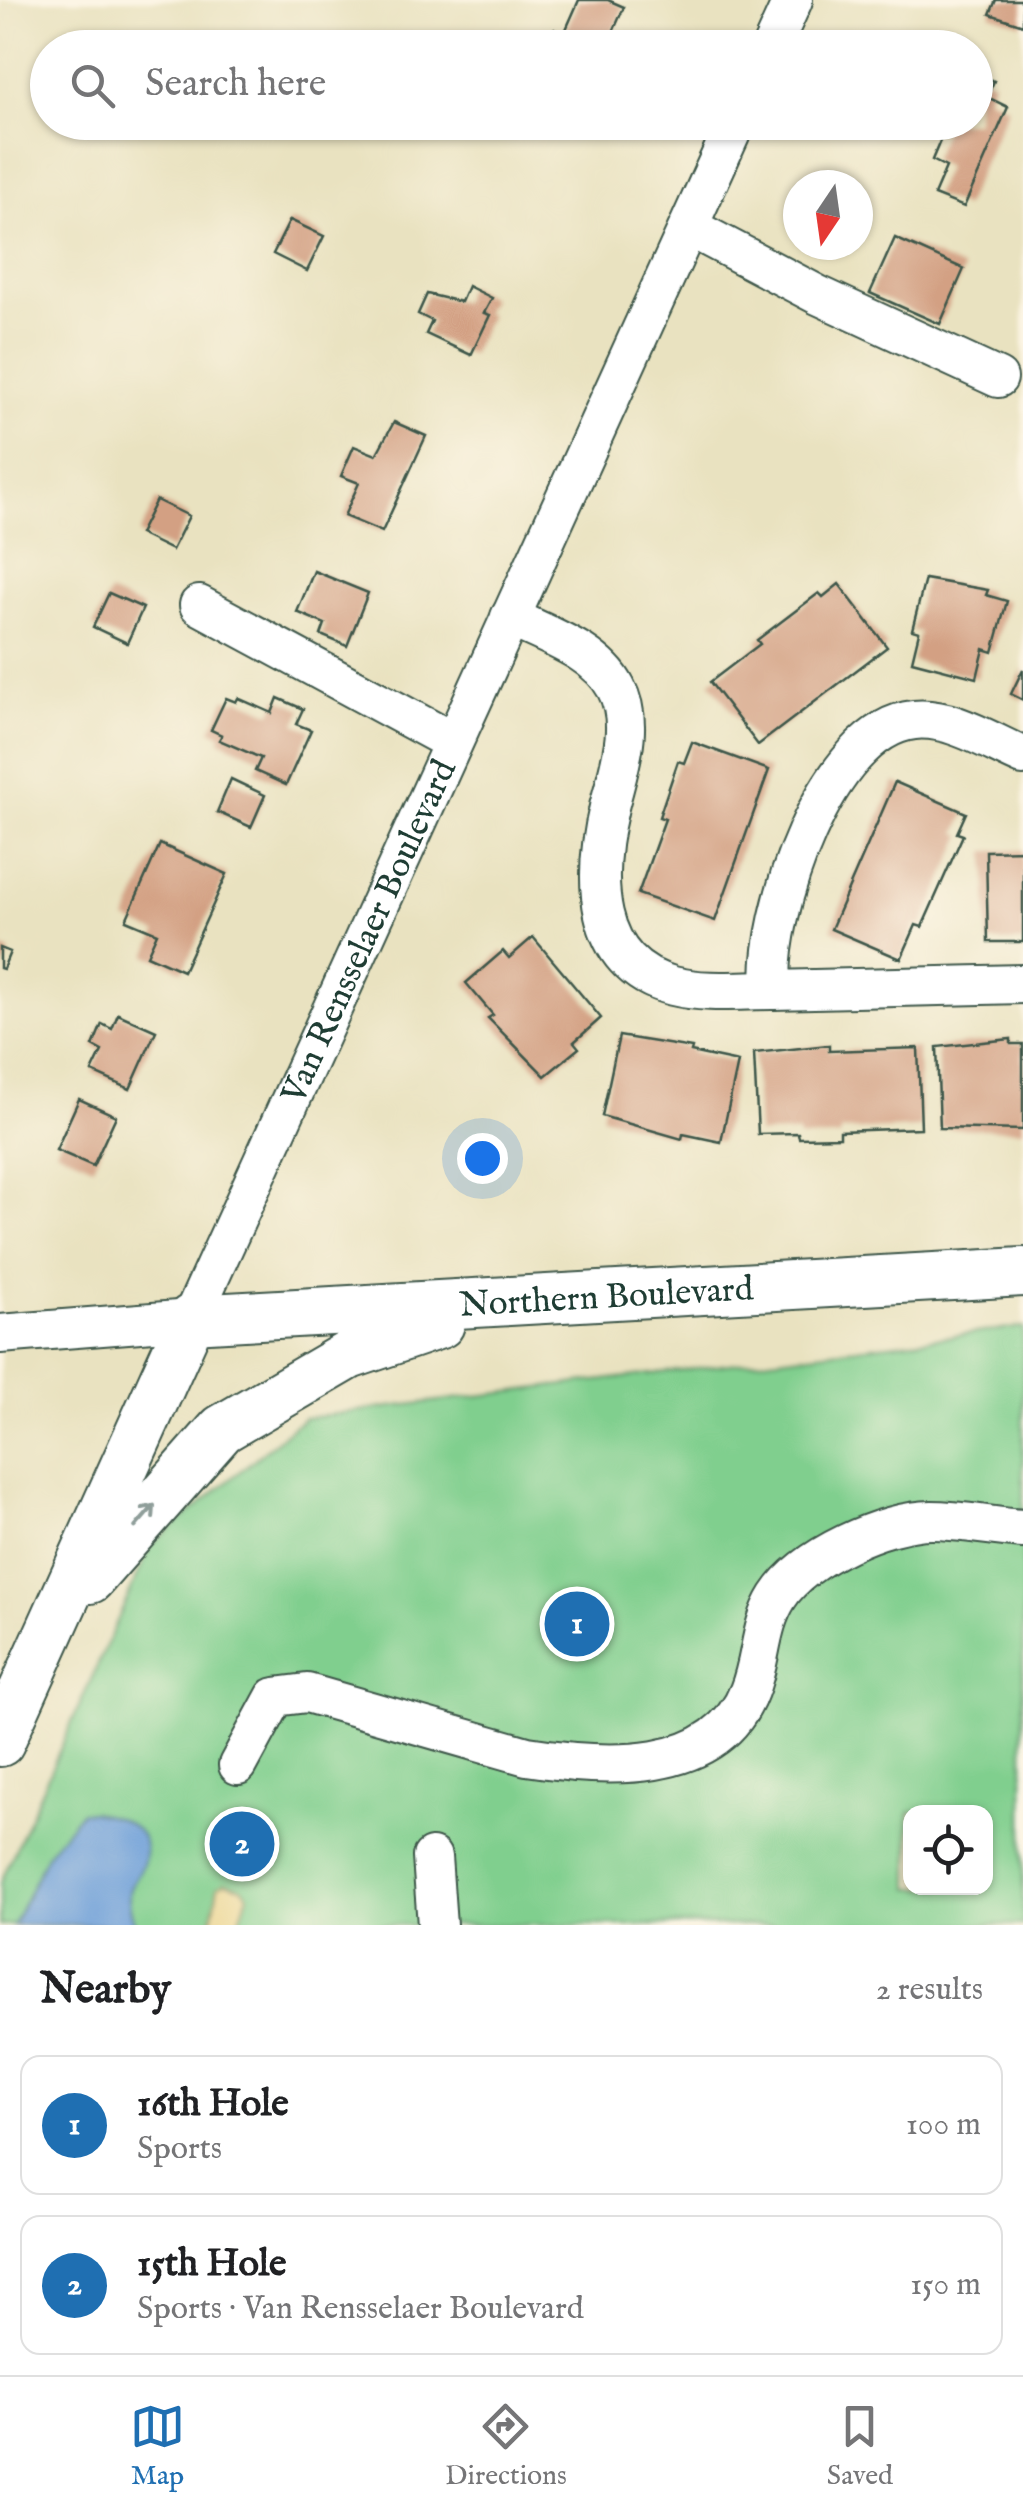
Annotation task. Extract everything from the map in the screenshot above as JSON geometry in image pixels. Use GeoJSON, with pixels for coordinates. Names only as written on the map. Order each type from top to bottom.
{"type":"FeatureCollection","features":[{"type":"Feature","properties":{"kind":"main road","name":"Northern Boulevard"},"geometry":{"type":"LineString","coordinates":[[190,1320],[1023,1272]]}},
{"type":"Feature","properties":{"kind":"main road"},"geometry":{"type":"LineString","coordinates":[[58,1615],[222,1429],[254,1408],[349,1355],[390,1339],[441,1324],[610,1298]]}},
{"type":"Feature","properties":{"kind":"main road","name":"Van Rensselaer Boulevard"},"geometry":{"type":"LineString","coordinates":[[5,1717],[58,1615],[190,1320]]}},
{"type":"Feature","properties":{"kind":"street"},"geometry":{"type":"LineString","coordinates":[[779,30],[793,0]]}},
{"type":"Feature","properties":{"kind":"street","name":"Van Rensselaer Boulevard"},"geometry":{"type":"LineString","coordinates":[[190,1320],[728,140]]}},
{"type":"Feature","properties":{"kind":"street"},"geometry":{"type":"LineString","coordinates":[[689,226],[818,295],[998,378]]}},
{"type":"Feature","properties":{"kind":"street"},"geometry":{"type":"LineString","coordinates":[[198,605],[453,742]]}},
{"type":"Feature","properties":{"kind":"street"},"geometry":{"type":"LineString","coordinates":[[510,617],[591,660],[609,677],[621,699],[623,746],[598,883],[602,916],[624,957],[646,975],[675,987],[772,990],[1023,984]]}},
{"type":"Feature","properties":{"kind":"street"},"geometry":{"type":"LineString","coordinates":[[772,990],[772,946],[785,896],[826,794],[859,750],[886,731],[918,720],[961,728],[1023,756]]}},
{"type":"Feature","properties":{"kind":"street"},"geometry":{"type":"LineString","coordinates":[[0,1334],[190,1320]]}},
{"type":"Feature","properties":{"kind":"street"},"geometry":{"type":"LineString","coordinates":[[238,1765],[275,1698],[307,1693],[564,1762],[679,1756],[706,1746],[732,1722],[749,1691],[763,1626],[780,1593],[846,1542],[929,1520],[1023,1529]]}},
{"type":"Feature","properties":{"kind":"street"},"geometry":{"type":"LineString","coordinates":[[432,1857],[436,1925]]}},
{"type":"Feature","properties":{"kind":"green space"},"geometry":{"type":"Polygon","coordinates":[[[1023,1327],[1023,1925],[0,1925],[0,1884],[151,1545],[304,1418],[1023,1327]]]}},
{"type":"Feature","properties":{"kind":"sand"},"geometry":{"type":"Polygon","coordinates":[[[236,1838],[248,1849],[249,1865],[233,1869],[210,1857],[217,1840],[236,1838]]]}},
{"type":"Feature","properties":{"kind":"sand"},"geometry":{"type":"Polygon","coordinates":[[[225,1882],[242,1887],[248,1895],[238,1925],[211,1925],[218,1886],[225,1882]]]}},
{"type":"Feature","properties":{"kind":"water"},"geometry":{"type":"Polygon","coordinates":[[[81,1812],[117,1818],[137,1830],[143,1839],[143,1864],[129,1893],[135,1925],[13,1925],[49,1851],[81,1812]]]}},
{"type":"Feature","properties":{"kind":"building"},"geometry":{"type":"Polygon","coordinates":[[[579,0],[608,0],[624,7],[614,30],[566,30],[579,0]]]}},
{"type":"Feature","properties":{"kind":"building"},"geometry":{"type":"Polygon","coordinates":[[[996,0],[1023,0],[1023,25],[990,14],[996,0]]]}},
{"type":"Feature","properties":{"kind":"building"},"geometry":{"type":"Polygon","coordinates":[[[993,100],[1008,107],[964,207],[934,195],[946,167],[932,160],[940,140],[993,140],[993,100]]]}},
{"type":"Feature","properties":{"kind":"building"},"geometry":{"type":"Polygon","coordinates":[[[290,220],[324,236],[307,271],[273,254],[290,220]]]}},
{"type":"Feature","properties":{"kind":"building"},"geometry":{"type":"Polygon","coordinates":[[[895,238],[964,269],[940,324],[870,293],[895,238]]]}},
{"type":"Feature","properties":{"kind":"building"},"geometry":{"type":"Polygon","coordinates":[[[468,286],[492,298],[484,313],[490,315],[471,355],[426,334],[432,321],[418,314],[427,294],[461,302],[468,286]]]}},
{"type":"Feature","properties":{"kind":"building"},"geometry":{"type":"Polygon","coordinates":[[[394,422],[426,436],[382,532],[344,516],[359,483],[341,476],[354,446],[376,455],[394,422]]]}},
{"type":"Feature","properties":{"kind":"building"},"geometry":{"type":"Polygon","coordinates":[[[156,500],[189,516],[172,550],[139,534],[156,500]]]}},
{"type":"Feature","properties":{"kind":"building"},"geometry":{"type":"Polygon","coordinates":[[[314,571],[368,593],[347,646],[321,635],[325,624],[297,612],[314,571]]]}},
{"type":"Feature","properties":{"kind":"building"},"geometry":{"type":"Polygon","coordinates":[[[925,579],[988,590],[986,595],[1007,601],[993,652],[984,649],[977,678],[912,661],[919,632],[912,630],[925,579]]]}},
{"type":"Feature","properties":{"kind":"building"},"geometry":{"type":"Polygon","coordinates":[[[839,584],[887,647],[758,745],[710,682],[760,644],[757,640],[819,593],[823,597],[839,584]]]}},
{"type":"Feature","properties":{"kind":"building"},"geometry":{"type":"Polygon","coordinates":[[[109,593],[143,608],[127,643],[93,627],[109,593]]]}},
{"type":"Feature","properties":{"kind":"building"},"geometry":{"type":"Polygon","coordinates":[[[1023,669],[1023,700],[1011,694],[1023,669]]]}},
{"type":"Feature","properties":{"kind":"building"},"geometry":{"type":"Polygon","coordinates":[[[226,698],[236,702],[238,698],[272,713],[278,698],[303,709],[296,724],[311,730],[286,785],[255,771],[261,758],[219,740],[222,735],[211,730],[226,698]]]}},
{"type":"Feature","properties":{"kind":"building"},"geometry":{"type":"Polygon","coordinates":[[[692,742],[769,770],[715,921],[638,894],[665,819],[659,817],[678,761],[684,763],[692,742]]]}},
{"type":"Feature","properties":{"kind":"building"},"geometry":{"type":"Polygon","coordinates":[[[231,779],[265,795],[251,827],[217,812],[231,779]]]}},
{"type":"Feature","properties":{"kind":"building"},"geometry":{"type":"Polygon","coordinates":[[[895,782],[966,813],[957,833],[963,835],[922,927],[916,925],[901,959],[831,929],[895,782]]]}},
{"type":"Feature","properties":{"kind":"building"},"geometry":{"type":"Polygon","coordinates":[[[160,844],[227,874],[183,971],[147,955],[157,933],[126,920],[160,844]]]}},
{"type":"Feature","properties":{"kind":"building"},"geometry":{"type":"Polygon","coordinates":[[[1023,850],[1023,942],[988,942],[986,851],[1023,850]]]}},
{"type":"Feature","properties":{"kind":"building"},"geometry":{"type":"Polygon","coordinates":[[[533,937],[601,1018],[574,1042],[579,1048],[545,1076],[488,1018],[493,1015],[466,983],[503,951],[509,958],[533,937]]]}},
{"type":"Feature","properties":{"kind":"building"},"geometry":{"type":"Polygon","coordinates":[[[0,948],[10,952],[3,969],[0,968],[0,948]]]}},
{"type":"Feature","properties":{"kind":"building"},"geometry":{"type":"Polygon","coordinates":[[[118,1014],[156,1031],[130,1089],[92,1072],[102,1051],[93,1046],[102,1024],[112,1029],[118,1014]]]}},
{"type":"Feature","properties":{"kind":"building"},"geometry":{"type":"Polygon","coordinates":[[[619,1036],[692,1048],[691,1052],[738,1062],[721,1142],[683,1134],[682,1139],[602,1116],[619,1036]]]}},
{"type":"Feature","properties":{"kind":"building"},"geometry":{"type":"Polygon","coordinates":[[[1011,1039],[1011,1044],[1023,1044],[1023,1130],[940,1128],[937,1047],[1011,1039]]]}},
{"type":"Feature","properties":{"kind":"building"},"geometry":{"type":"Polygon","coordinates":[[[829,1045],[829,1051],[918,1048],[921,1128],[840,1131],[840,1137],[758,1134],[754,1053],[829,1045]]]}},
{"type":"Feature","properties":{"kind":"building"},"geometry":{"type":"Polygon","coordinates":[[[79,1099],[116,1116],[93,1166],[56,1150],[79,1099]]]}},
{"type":"Feature","properties":{"kind":"place","name":"16th Hole"},"geometry":{"type":"Point","coordinates":[577,1624]}},
{"type":"Feature","properties":{"kind":"place","name":"15th Hole"},"geometry":{"type":"Point","coordinates":[242,1844]}}]}
